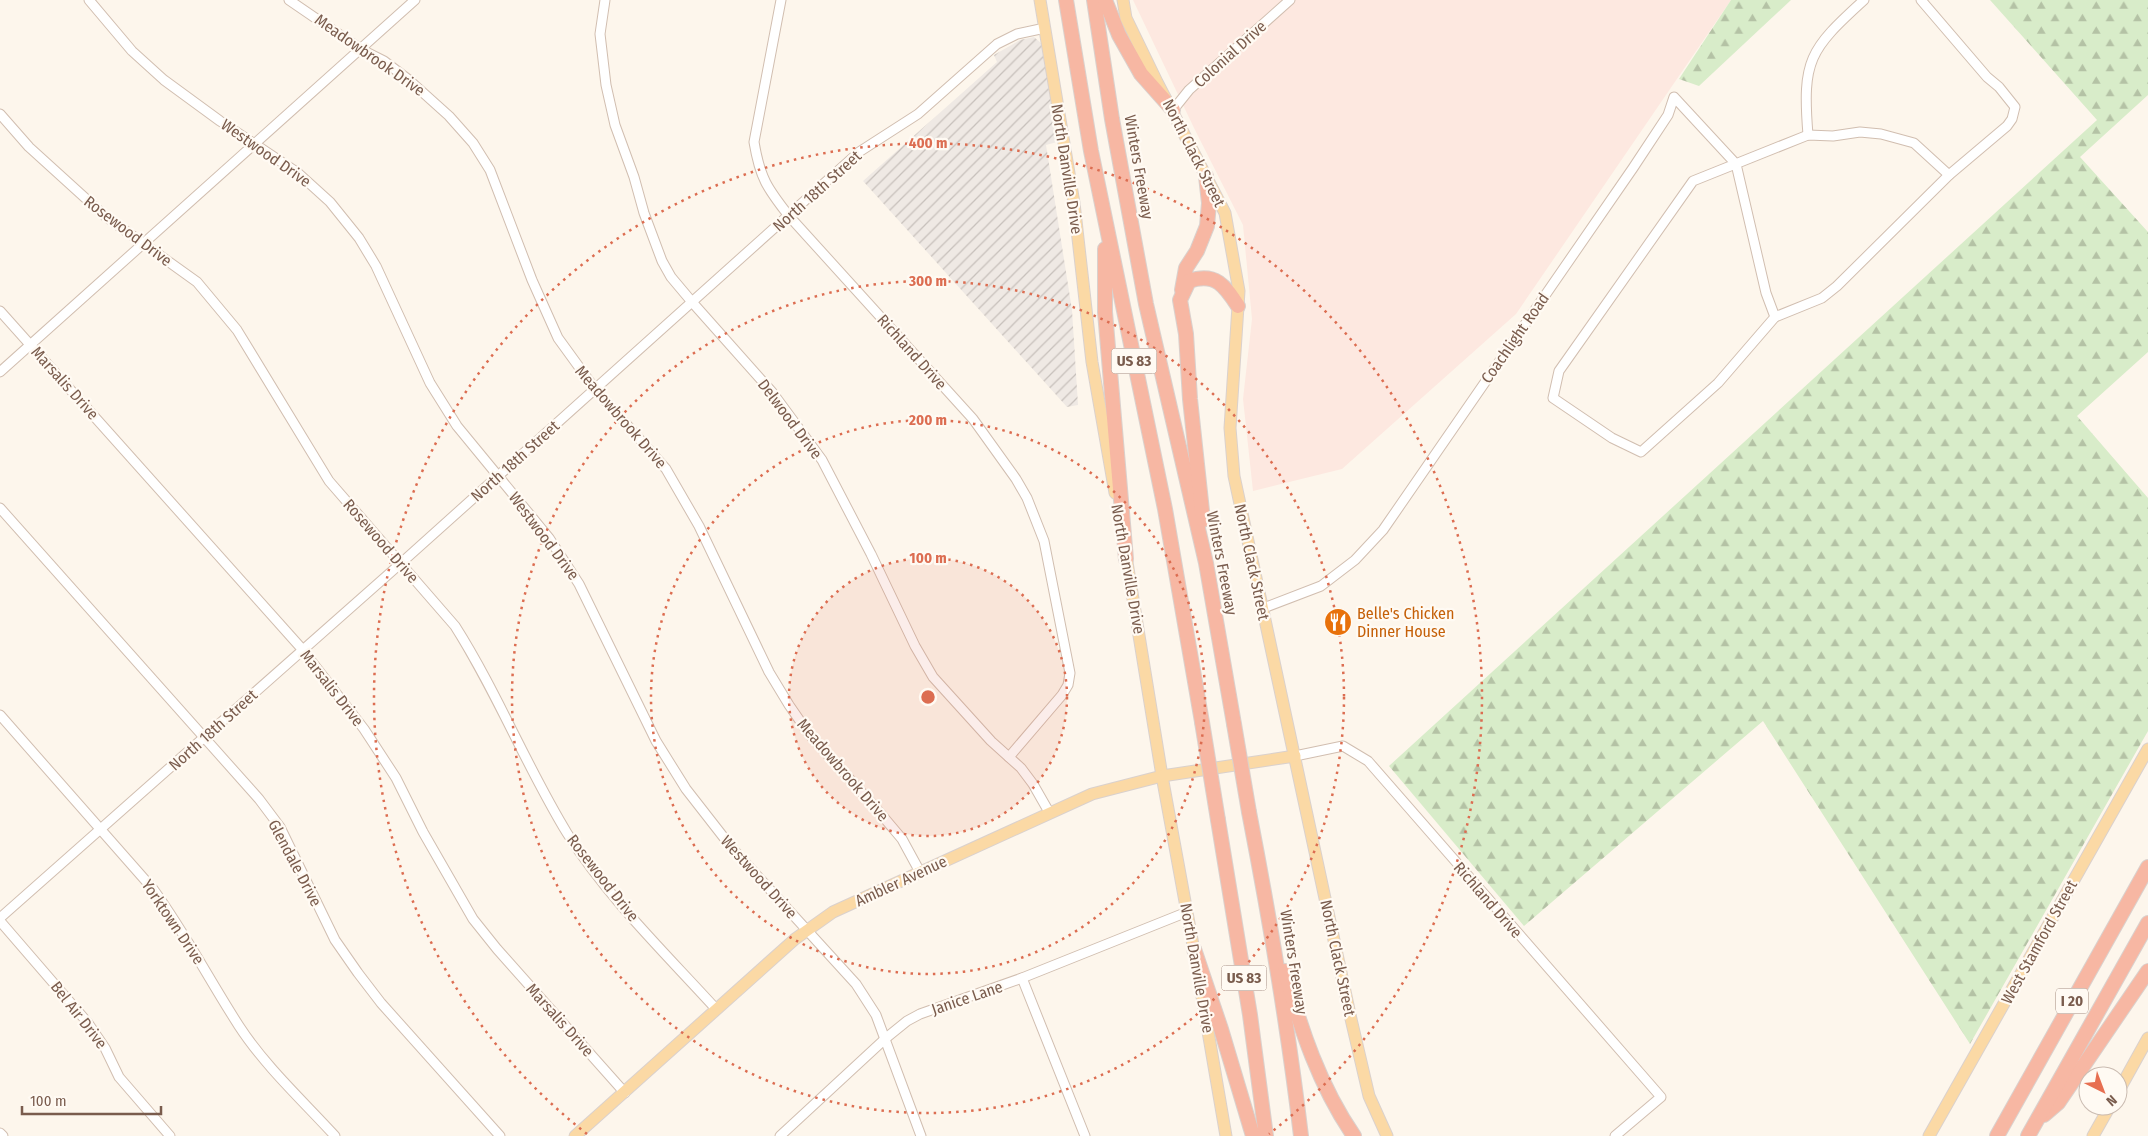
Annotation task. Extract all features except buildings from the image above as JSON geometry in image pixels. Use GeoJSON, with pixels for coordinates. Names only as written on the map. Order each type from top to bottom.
{"type":"FeatureCollection","features":[{"type":"Feature","properties":{"kind":"highway","name":"US 83"},"geometry":{"type":"LineString","coordinates":[[1066,0],[1104,218],[1165,509],[1250,1015],[1266,1136]]}},
{"type":"Feature","properties":{"kind":"highway","name":"Winters Freeway"},"geometry":{"type":"LineString","coordinates":[[1094,0],[1112,119],[1146,304],[1206,563],[1264,891],[1293,1067],[1301,1136]]}},
{"type":"Feature","properties":{"kind":"highway"},"geometry":{"type":"LineString","coordinates":[[1105,0],[1119,35],[1141,74],[1172,110]]}},
{"type":"Feature","properties":{"kind":"highway"},"geometry":{"type":"LineString","coordinates":[[1206,176],[1209,203],[1207,226],[1197,251],[1186,268],[1180,300],[1186,334],[1190,399],[1201,489],[1206,563]]}},
{"type":"Feature","properties":{"kind":"highway"},"geometry":{"type":"LineString","coordinates":[[1104,218],[1105,312],[1126,559]]}},
{"type":"Feature","properties":{"kind":"highway"},"geometry":{"type":"LineString","coordinates":[[1180,300],[1189,281],[1197,278],[1224,284],[1238,306]]}},
{"type":"Feature","properties":{"kind":"highway","name":"I 20"},"geometry":{"type":"LineString","coordinates":[[1997,1136],[2148,867]]}},
{"type":"Feature","properties":{"kind":"highway"},"geometry":{"type":"LineString","coordinates":[[1264,891],[1302,1030],[1320,1075],[1344,1122],[1354,1136]]}},
{"type":"Feature","properties":{"kind":"highway","name":"I 20"},"geometry":{"type":"LineString","coordinates":[[2028,1136],[2148,923]]}},
{"type":"Feature","properties":{"kind":"highway"},"geometry":{"type":"LineString","coordinates":[[1194,949],[1221,1029],[1253,1136]]}},
{"type":"Feature","properties":{"kind":"highway"},"geometry":{"type":"LineString","coordinates":[[2036,1122],[2058,1103],[2148,971]]}},
{"type":"Feature","properties":{"kind":"main road","name":"North Danville Drive"},"geometry":{"type":"LineString","coordinates":[[1040,0],[1074,203],[1092,362],[1162,776],[1226,1136]]}},
{"type":"Feature","properties":{"kind":"main road","name":"North Clack Street"},"geometry":{"type":"LineString","coordinates":[[1123,0],[1126,18],[1225,213],[1239,291],[1230,428],[1234,476],[1261,609],[1367,1086],[1386,1136]]}},
{"type":"Feature","properties":{"kind":"main road","name":"West Stamford Street"},"geometry":{"type":"LineString","coordinates":[[1929,1136],[2148,749]]}},
{"type":"Feature","properties":{"kind":"main road","name":"Ambler Avenue"},"geometry":{"type":"LineString","coordinates":[[575,1136],[625,1093],[716,1009],[807,930],[833,912],[1092,794],[1162,776],[1295,756]]}},
{"type":"Feature","properties":{"kind":"main road"},"geometry":{"type":"LineString","coordinates":[[2128,1074],[2148,1038]]}},
{"type":"Feature","properties":{"kind":"main road"},"geometry":{"type":"LineString","coordinates":[[2093,1136],[2104,1116]]}},
{"type":"Feature","properties":{"kind":"street","name":"Westwood Drive"},"geometry":{"type":"LineString","coordinates":[[89,0],[132,51],[164,80],[305,179],[330,202],[359,238],[376,266],[430,382],[457,426],[549,538],[579,584],[656,741],[686,789],[732,848],[856,984],[876,1015],[921,1136]]}},
{"type":"Feature","properties":{"kind":"street","name":"Meadowbrook Drive"},"geometry":{"type":"LineString","coordinates":[[288,0],[362,50],[384,61],[429,96],[473,143],[490,170],[532,280],[558,338],[595,389],[666,469],[699,526],[769,672],[788,705],[808,734],[875,806],[902,839],[920,872]]}},
{"type":"Feature","properties":{"kind":"street"},"geometry":{"type":"LineString","coordinates":[[0,372],[362,50],[415,0]]}},
{"type":"Feature","properties":{"kind":"street","name":"Delwood Drive"},"geometry":{"type":"LineString","coordinates":[[605,0],[600,34],[606,85],[615,125],[662,261],[671,277],[772,392],[822,460],[871,554],[915,646],[933,677],[1033,784],[1049,812]]}},
{"type":"Feature","properties":{"kind":"street","name":"Richland Drive"},"geometry":{"type":"LineString","coordinates":[[781,0],[754,142],[758,162],[766,185],[789,216],[973,419],[1016,479],[1034,514],[1049,561],[1070,674],[1068,685],[1062,695],[1009,757]]}},
{"type":"Feature","properties":{"kind":"street","name":"Colonial Drive"},"geometry":{"type":"LineString","coordinates":[[1172,110],[1190,90],[1290,0]]}},
{"type":"Feature","properties":{"kind":"street"},"geometry":{"type":"LineString","coordinates":[[1808,135],[1805,89],[1809,66],[1815,51],[1834,29],[1864,0]]}},
{"type":"Feature","properties":{"kind":"street"},"geometry":{"type":"LineString","coordinates":[[1921,0],[2015,107],[2012,119],[2007,126],[1949,175],[1837,286],[1822,298],[1775,317],[1718,383],[1641,452],[1612,438],[1553,398],[1558,371],[1692,181],[1808,135],[1833,136],[1860,132],[1900,138],[1914,143],[1949,175]]}},
{"type":"Feature","properties":{"kind":"street","name":"North 18th Street"},"geometry":{"type":"LineString","coordinates":[[0,920],[789,216],[858,152],[918,114],[997,44],[1017,34],[1045,28]]}},
{"type":"Feature","properties":{"kind":"street","name":"Coachlight Road"},"geometry":{"type":"LineString","coordinates":[[1261,609],[1321,586],[1355,560],[1383,530],[1633,168],[1668,115],[1674,97],[1736,164]]}},
{"type":"Feature","properties":{"kind":"street","name":"Rosewood Drive"},"geometry":{"type":"LineString","coordinates":[[0,114],[29,147],[105,216],[197,282],[232,323],[329,481],[455,626],[470,650],[524,755],[568,834],[630,915],[716,1009]]}},
{"type":"Feature","properties":{"kind":"street"},"geometry":{"type":"LineString","coordinates":[[1736,164],[1766,293],[1775,317]]}},
{"type":"Feature","properties":{"kind":"street","name":"Marsalis Drive"},"geometry":{"type":"LineString","coordinates":[[0,311],[302,649],[364,729],[396,778],[423,832],[474,920],[503,956],[625,1093]]}},
{"type":"Feature","properties":{"kind":"street","name":"Glendale Drive"},"geometry":{"type":"LineString","coordinates":[[0,508],[259,799],[280,828],[335,940],[358,973],[381,1004],[500,1136]]}},
{"type":"Feature","properties":{"kind":"street","name":"Yorktown Drive"},"geometry":{"type":"LineString","coordinates":[[0,715],[148,883],[175,919],[240,1027],[260,1054],[335,1136]]}},
{"type":"Feature","properties":{"kind":"street","name":"Richland Drive"},"geometry":{"type":"LineString","coordinates":[[1295,756],[1344,746],[1368,761],[1661,1097],[1615,1136]]}},
{"type":"Feature","properties":{"kind":"street","name":"Janice Lane"},"geometry":{"type":"LineString","coordinates":[[780,1136],[907,1021],[920,1014],[1022,978],[1187,912]]}},
{"type":"Feature","properties":{"kind":"street","name":"Bel Air Drive"},"geometry":{"type":"LineString","coordinates":[[0,920],[88,1023],[105,1048],[119,1077],[170,1136]]}},
{"type":"Feature","properties":{"kind":"street"},"geometry":{"type":"LineString","coordinates":[[1022,978],[1085,1136]]}},
{"type":"Feature","properties":{"kind":"street"},"geometry":{"type":"LineString","coordinates":[[0,1133],[3,1136]]}},
{"type":"Feature","properties":{"kind":"shaded area"},"geometry":{"type":"Polygon","coordinates":[[[1133,0],[1731,0],[1516,314],[1342,469],[1253,491],[1243,399],[1252,319],[1243,225],[1133,0]]]}},
{"type":"Feature","properties":{"kind":"shaded area"},"geometry":{"type":"Polygon","coordinates":[[[1034,37],[1042,44],[1057,142],[1046,145],[1072,310],[1078,405],[1067,407],[863,181],[997,62],[994,55],[1020,40],[1034,37]]]}},
{"type":"Feature","properties":{"kind":"green space"},"geometry":{"type":"Polygon","coordinates":[[[1731,0],[1791,0],[1699,86],[1679,79],[1731,0]]]}},
{"type":"Feature","properties":{"kind":"green space"},"geometry":{"type":"Polygon","coordinates":[[[1990,0],[2148,0],[2148,95],[2080,157],[2148,232],[2148,352],[2077,416],[2148,498],[2148,731],[1970,1044],[1763,721],[1524,926],[1389,766],[2097,120],[1990,0]]]}},
{"type":"Feature","properties":{"kind":"place","name":"Belle's Chicken Dinner House"},"geometry":{"type":"Point","coordinates":[1338,622]}}]}
